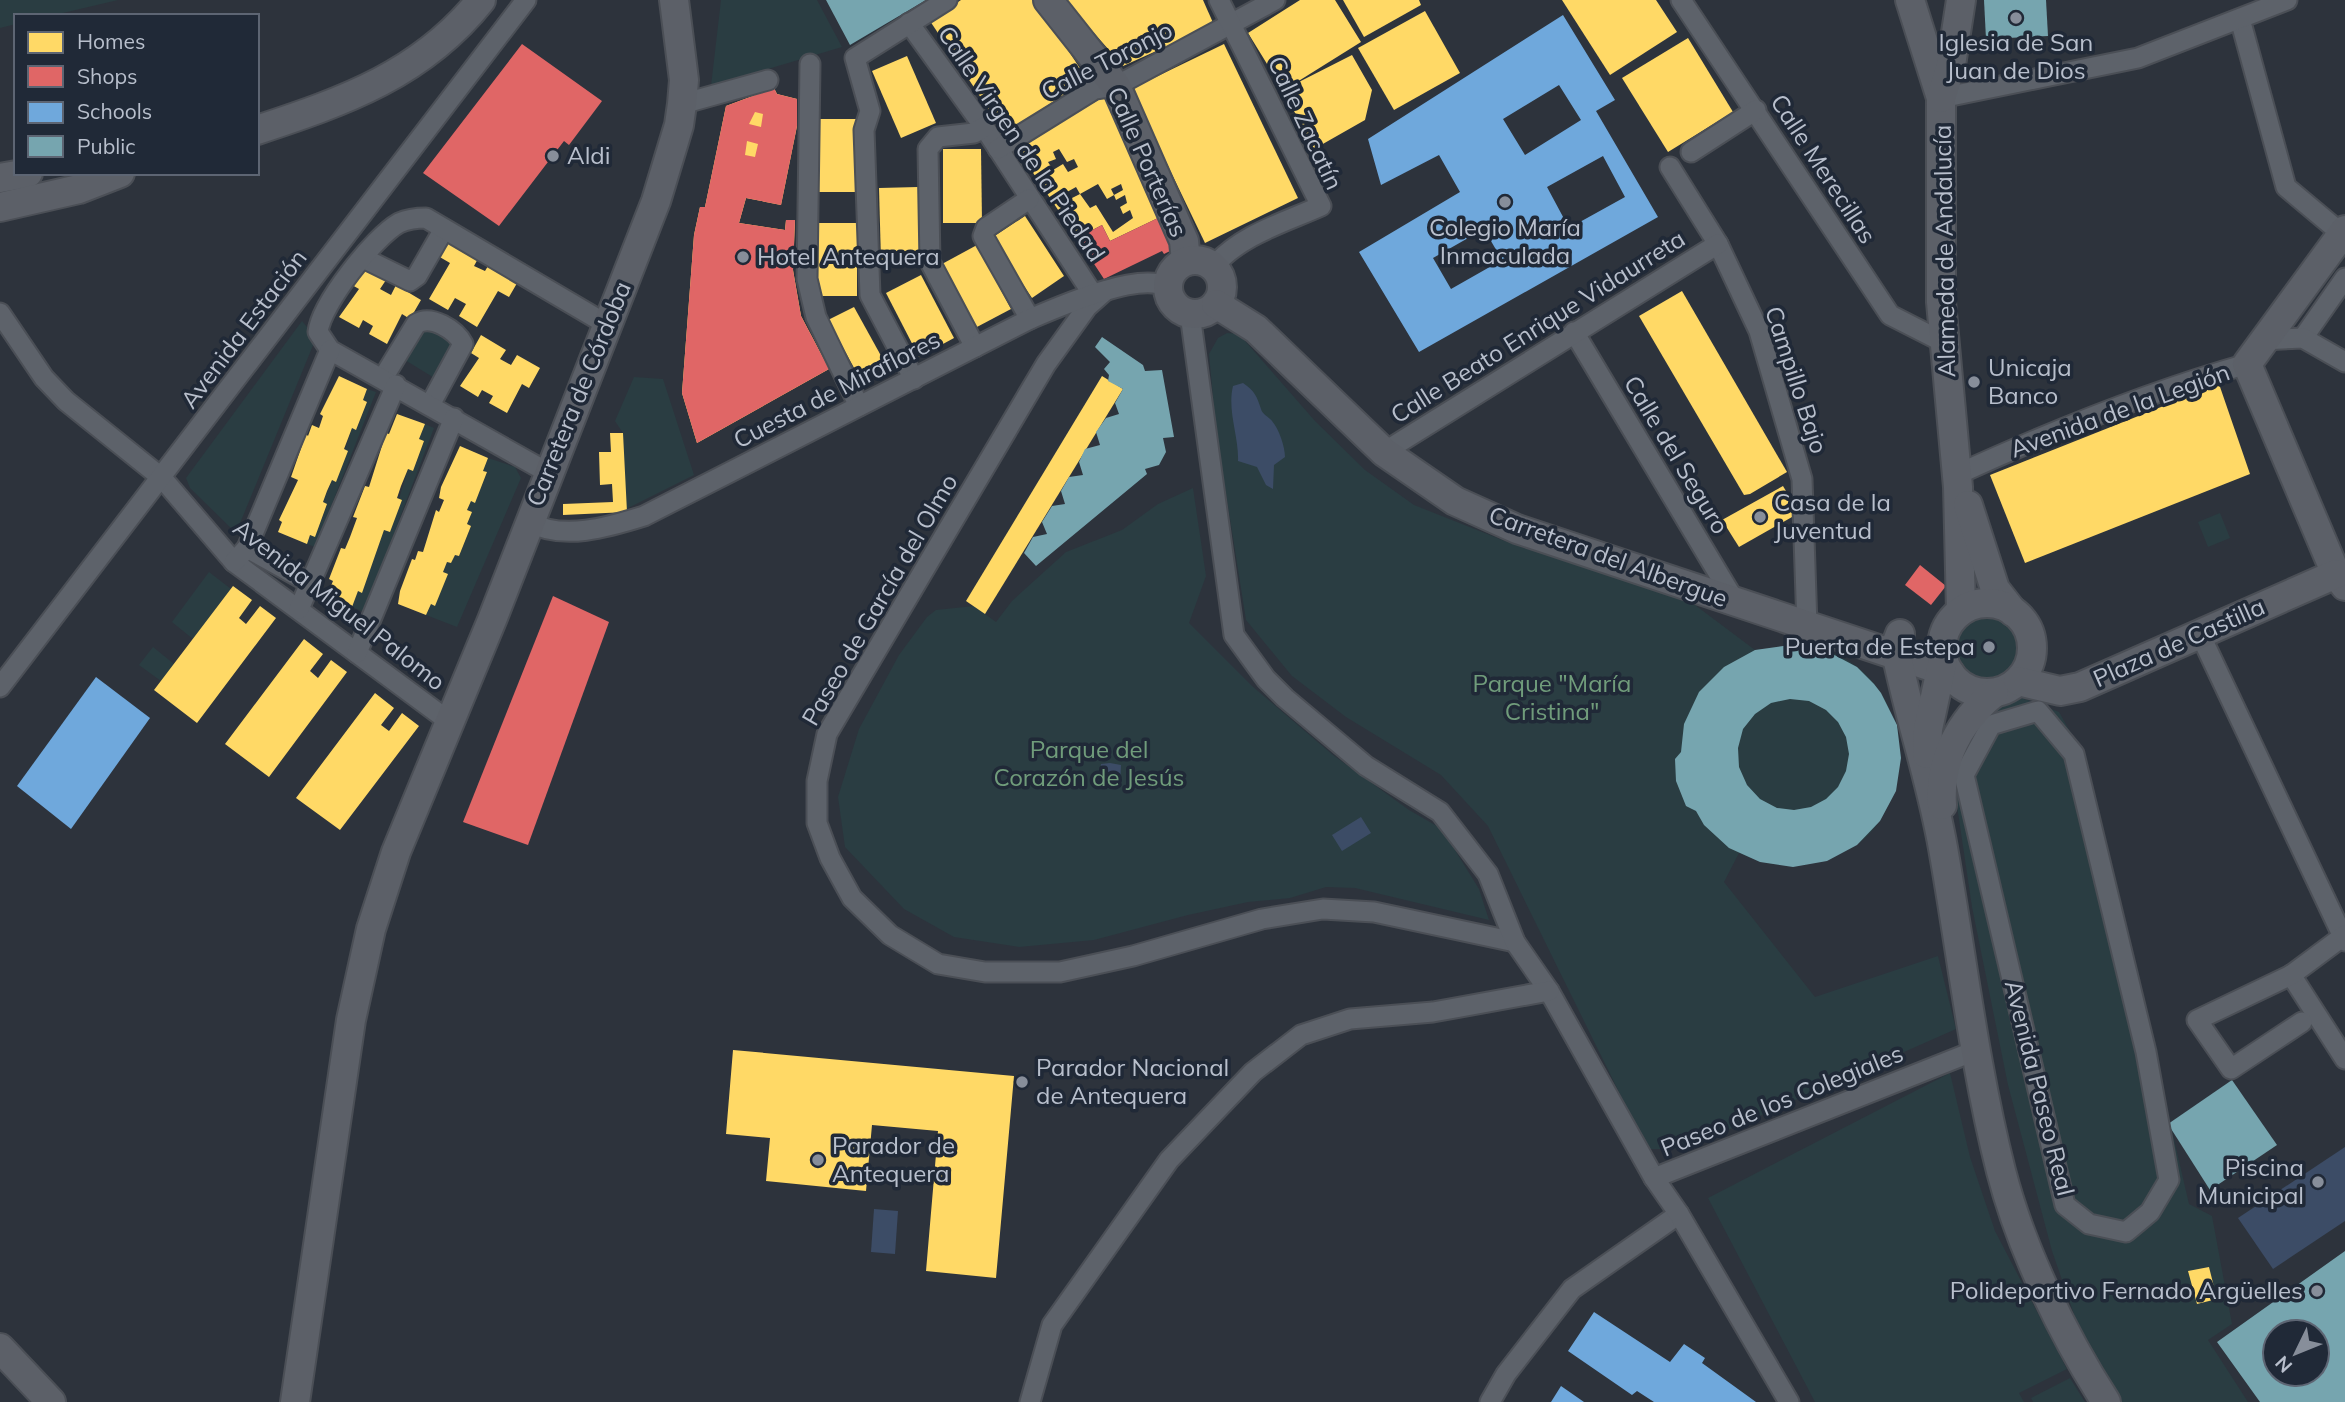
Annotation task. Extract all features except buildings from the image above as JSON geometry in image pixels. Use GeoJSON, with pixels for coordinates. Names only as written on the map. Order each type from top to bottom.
{"type":"FeatureCollection","features":[{"type":"Feature","properties":{"kind":"street"},"geometry":{"type":"LineString","coordinates":[[259,129],[391,78],[457,30],[481,0]]}},
{"type":"Feature","properties":{"kind":"street","name":"Avenida Estación"},"geometry":{"type":"LineString","coordinates":[[0,687],[526,0]]}},
{"type":"Feature","properties":{"kind":"street","name":"Carretera de Córdoba"},"geometry":{"type":"LineString","coordinates":[[295,1402],[360,972],[396,852],[656,201],[679,125],[682,104],[684,80],[674,0]]}},
{"type":"Feature","properties":{"kind":"street"},"geometry":{"type":"LineString","coordinates":[[914,379],[870,295],[864,130],[870,111],[855,58],[862,51],[947,0]]}},
{"type":"Feature","properties":{"kind":"street","name":"Calle Porterías"},"geometry":{"type":"LineString","coordinates":[[1048,0],[1116,86],[1184,241],[1199,264]]}},
{"type":"Feature","properties":{"kind":"street"},"geometry":{"type":"LineString","coordinates":[[1219,0],[1231,25]]}},
{"type":"Feature","properties":{"kind":"street","name":"Calle Toronjo"},"geometry":{"type":"LineString","coordinates":[[998,149],[1095,89],[1116,86],[1275,0]]}},
{"type":"Feature","properties":{"kind":"street","name":"Calle Merecillas"},"geometry":{"type":"LineString","coordinates":[[1681,0],[1890,315],[1943,342]]}},
{"type":"Feature","properties":{"kind":"street"},"geometry":{"type":"LineString","coordinates":[[1910,0],[1941,97]]}},
{"type":"Feature","properties":{"kind":"street"},"geometry":{"type":"LineString","coordinates":[[1941,97],[1951,65],[1961,0]]}},
{"type":"Feature","properties":{"kind":"street"},"geometry":{"type":"LineString","coordinates":[[1941,97],[2138,58],[2287,0]]}},
{"type":"Feature","properties":{"kind":"street"},"geometry":{"type":"LineString","coordinates":[[2240,19],[2286,187],[2344,232]]}},
{"type":"Feature","properties":{"kind":"street","name":"Calle Virgen de la Piedad"},"geometry":{"type":"LineString","coordinates":[[909,23],[984,127],[1029,199],[1098,292]]}},
{"type":"Feature","properties":{"kind":"street","name":"Calle Zacatín"},"geometry":{"type":"LineString","coordinates":[[1199,264],[1321,206],[1231,25]]}},
{"type":"Feature","properties":{"kind":"street"},"geometry":{"type":"LineString","coordinates":[[810,64],[807,279],[816,317],[859,406]]}},
{"type":"Feature","properties":{"kind":"street"},"geometry":{"type":"LineString","coordinates":[[682,104],[768,80]]}},
{"type":"Feature","properties":{"kind":"street","name":"Alameda de Andalucía"},"geometry":{"type":"LineString","coordinates":[[1941,97],[1943,342],[1957,481],[1959,613]]}},
{"type":"Feature","properties":{"kind":"street"},"geometry":{"type":"LineString","coordinates":[[1691,152],[1756,110]]}},
{"type":"Feature","properties":{"kind":"street"},"geometry":{"type":"LineString","coordinates":[[975,347],[930,262],[928,147],[938,137],[974,133],[984,127]]}},
{"type":"Feature","properties":{"kind":"street","name":"Campillo Bajo"},"geometry":{"type":"LineString","coordinates":[[1670,167],[1718,243],[1759,331],[1802,479],[1807,626]]}},
{"type":"Feature","properties":{"kind":"street"},"geometry":{"type":"LineString","coordinates":[[0,208],[79,189],[115,175]]}},
{"type":"Feature","properties":{"kind":"street"},"geometry":{"type":"LineString","coordinates":[[1029,199],[986,228],[983,236],[1030,319]]}},
{"type":"Feature","properties":{"kind":"street"},"geometry":{"type":"LineString","coordinates":[[547,472],[330,350],[321,339],[318,324],[341,282],[397,224],[411,218],[426,218],[606,324]]}},
{"type":"Feature","properties":{"kind":"street"},"geometry":{"type":"LineString","coordinates":[[363,258],[410,281],[417,276],[444,229]]}},
{"type":"Feature","properties":{"kind":"street","name":"Avenida de la Legión"},"geometry":{"type":"LineString","coordinates":[[1957,481],[2009,451],[2186,381],[2247,364],[2262,340],[2344,232]]}},
{"type":"Feature","properties":{"kind":"street","name":"Calle Beato Enrique Vidaurreta"},"geometry":{"type":"LineString","coordinates":[[1384,452],[1718,243]]}},
{"type":"Feature","properties":{"kind":"street"},"geometry":{"type":"LineString","coordinates":[[1199,264],[1222,285],[1216,304],[1200,315],[1190,314],[1175,304],[1167,287],[1171,274],[1199,264]]}},
{"type":"Feature","properties":{"kind":"street","name":"Cuesta de Miraflores"},"geometry":{"type":"LineString","coordinates":[[529,522],[553,532],[613,526],[644,516],[1030,319],[1098,292],[1157,283],[1167,287]]}},
{"type":"Feature","properties":{"kind":"street"},"geometry":{"type":"LineString","coordinates":[[2304,338],[2342,290]]}},
{"type":"Feature","properties":{"kind":"street","name":"Paseo de García del Olmo"},"geometry":{"type":"LineString","coordinates":[[1098,292],[1046,363],[827,734],[817,781],[817,823],[830,858],[852,898],[890,935],[938,964],[985,972],[1060,972],[1133,956],[1262,919],[1323,909],[1374,912],[1514,942]]}},
{"type":"Feature","properties":{"kind":"street","name":"Carretera del Albergue"},"geometry":{"type":"LineString","coordinates":[[1216,304],[1256,330],[1384,452],[1455,501],[1517,529],[1844,639],[1898,645],[1945,668]]}},
{"type":"Feature","properties":{"kind":"street","name":"Avenida Miguel Palomo"},"geometry":{"type":"LineString","coordinates":[[0,313],[22,349],[51,385],[162,478],[299,609],[450,722]]}},
{"type":"Feature","properties":{"kind":"street"},"geometry":{"type":"LineString","coordinates":[[1190,314],[1234,635],[1266,679],[1285,698],[1366,766],[1440,812],[1488,874],[1514,942],[1549,991],[1654,1178]]}},
{"type":"Feature","properties":{"kind":"street"},"geometry":{"type":"LineString","coordinates":[[299,609],[390,382],[416,324],[424,320],[432,320],[458,337],[463,344],[430,405]]}},
{"type":"Feature","properties":{"kind":"street","name":"Calle del Seguro"},"geometry":{"type":"LineString","coordinates":[[1574,332],[1736,603]]}},
{"type":"Feature","properties":{"kind":"street"},"geometry":{"type":"LineString","coordinates":[[2262,340],[2304,338],[2345,362]]}},
{"type":"Feature","properties":{"kind":"street"},"geometry":{"type":"LineString","coordinates":[[310,583],[240,555],[330,350]]}},
{"type":"Feature","properties":{"kind":"street"},"geometry":{"type":"LineString","coordinates":[[2247,364],[2340,580]]}},
{"type":"Feature","properties":{"kind":"street"},"geometry":{"type":"LineString","coordinates":[[357,653],[454,418]]}},
{"type":"Feature","properties":{"kind":"street","name":"Alameda de Andalucía"},"geometry":{"type":"LineString","coordinates":[[1957,481],[1967,503],[1995,589],[2013,612]]}},
{"type":"Feature","properties":{"kind":"street","name":"Plaza de Castilla"},"geometry":{"type":"LineString","coordinates":[[2006,687],[2060,691],[2080,687],[2199,632],[2340,580]]}},
{"type":"Feature","properties":{"kind":"street"},"geometry":{"type":"LineString","coordinates":[[1898,645],[1924,629],[1959,613],[1984,603],[2000,605],[2023,621],[2032,645],[2026,671],[2006,687],[1971,690],[1945,668],[1944,635],[1959,613]]}},
{"type":"Feature","properties":{"kind":"street"},"geometry":{"type":"LineString","coordinates":[[2199,632],[2344,938],[2291,975],[2197,1020],[2231,1069],[2302,1022]]}},
{"type":"Feature","properties":{"kind":"street","name":"Carretera del Albergue"},"geometry":{"type":"LineString","coordinates":[[1844,639],[1878,662],[1903,690]]}},
{"type":"Feature","properties":{"kind":"street","name":"Avenida Paseo Real"},"geometry":{"type":"LineString","coordinates":[[1898,645],[1903,690],[1930,786],[1943,846],[1977,1050],[2001,1172],[2038,1272],[2078,1358],[2106,1402]]}},
{"type":"Feature","properties":{"kind":"street","name":"Avenida Paseo Real"},"geometry":{"type":"LineString","coordinates":[[1930,786],[1927,747],[1929,724],[1945,668]]}},
{"type":"Feature","properties":{"kind":"street","name":"Avenida Paseo Real"},"geometry":{"type":"LineString","coordinates":[[1943,846],[1942,781],[1948,756],[1972,712],[2006,687]]}},
{"type":"Feature","properties":{"kind":"street","name":"Avenida Paseo Real"},"geometry":{"type":"LineString","coordinates":[[2038,711],[2074,754],[2146,1052],[2169,1180],[2150,1212],[2126,1232],[2089,1224],[2065,1205],[1964,775],[1992,725],[2038,711]]}},
{"type":"Feature","properties":{"kind":"street"},"geometry":{"type":"LineString","coordinates":[[1929,724],[1942,733],[1962,726]]}},
{"type":"Feature","properties":{"kind":"street"},"geometry":{"type":"LineString","coordinates":[[2291,975],[2345,1059]]}},
{"type":"Feature","properties":{"kind":"street"},"geometry":{"type":"LineString","coordinates":[[1030,1402],[1052,1325],[1169,1160],[1253,1072],[1301,1035],[1350,1018],[1433,1012],[1549,991]]}},
{"type":"Feature","properties":{"kind":"street","name":"Paseo de los Colegiales"},"geometry":{"type":"LineString","coordinates":[[1789,1402],[1679,1214],[1654,1178],[1977,1050]]}},
{"type":"Feature","properties":{"kind":"street"},"geometry":{"type":"LineString","coordinates":[[1490,1402],[1506,1374],[1572,1289],[1679,1214]]}},
{"type":"Feature","properties":{"kind":"street"},"geometry":{"type":"LineString","coordinates":[[0,1348],[51,1402]]}},
{"type":"Feature","properties":{"kind":"green space"},"geometry":{"type":"Polygon","coordinates":[[[0,0],[118,0],[58,14],[14,14],[14,24],[0,28],[0,0]]]}},
{"type":"Feature","properties":{"kind":"green space"},"geometry":{"type":"Polygon","coordinates":[[[721,0],[817,0],[842,47],[711,86],[721,0]]]}},
{"type":"Feature","properties":{"kind":"green space"},"geometry":{"type":"Polygon","coordinates":[[[302,321],[316,338],[236,533],[190,488],[186,478],[302,321]]]}},
{"type":"Feature","properties":{"kind":"green space"},"geometry":{"type":"Polygon","coordinates":[[[422,328],[429,328],[456,344],[436,379],[405,360],[422,328]]]}},
{"type":"Feature","properties":{"kind":"green space","name":"Parque \"María Cristina\""},"geometry":{"type":"Polygon","coordinates":[[[1227,333],[1239,334],[1315,421],[1365,470],[1414,505],[1515,545],[1691,602],[1755,650],[1798,647],[1823,650],[1847,660],[1866,675],[1881,693],[1892,715],[1897,738],[1899,763],[1895,787],[1880,820],[1856,845],[1802,863],[1772,864],[1739,853],[1724,882],[1815,997],[1938,956],[1956,1029],[1685,1149],[1647,1149],[1488,826],[1441,775],[1346,717],[1292,676],[1246,620],[1216,430],[1209,354],[1218,338],[1227,333]]]}},
{"type":"Feature","properties":{"kind":"green space"},"geometry":{"type":"Polygon","coordinates":[[[634,377],[663,379],[694,475],[626,509],[623,433],[615,421],[634,377]]]}},
{"type":"Feature","properties":{"kind":"green space"},"geometry":{"type":"Polygon","coordinates":[[[367,389],[376,392],[315,547],[307,544],[310,535],[315,536],[327,505],[323,502],[332,480],[335,481],[352,428],[357,429],[367,402],[363,400],[367,389]]]}},
{"type":"Feature","properties":{"kind":"green space"},"geometry":{"type":"Polygon","coordinates":[[[425,424],[434,428],[364,612],[352,607],[358,591],[362,592],[384,530],[389,532],[408,469],[413,471],[424,442],[419,439],[425,424]]]}},
{"type":"Feature","properties":{"kind":"green space"},"geometry":{"type":"Polygon","coordinates":[[[488,458],[515,467],[521,478],[457,627],[426,615],[431,604],[435,606],[447,574],[443,572],[447,562],[451,563],[455,555],[459,556],[471,526],[467,524],[472,512],[467,510],[471,501],[475,502],[487,473],[483,471],[488,458]]]}},
{"type":"Feature","properties":{"kind":"green space","name":"Parque del Corazón de Jesús"},"geometry":{"type":"Polygon","coordinates":[[[1193,488],[1206,576],[1189,623],[1252,686],[1333,755],[1409,810],[1442,829],[1479,889],[1489,920],[1355,888],[1326,887],[1290,898],[1248,902],[1188,915],[1094,940],[1019,947],[954,937],[904,909],[845,847],[838,797],[859,729],[899,655],[927,617],[936,610],[974,606],[996,622],[1012,601],[1066,552],[1122,530],[1158,504],[1193,488]]]}},
{"type":"Feature","properties":{"kind":"green space"},"geometry":{"type":"Polygon","coordinates":[[[2220,513],[2230,538],[2208,547],[2198,522],[2220,513]]]}},
{"type":"Feature","properties":{"kind":"green space"},"geometry":{"type":"Polygon","coordinates":[[[209,572],[231,589],[193,639],[172,622],[209,572]]]}},
{"type":"Feature","properties":{"kind":"green space"},"geometry":{"type":"Polygon","coordinates":[[[1987,611],[2008,617],[2018,627],[2024,648],[2018,669],[2008,679],[1987,685],[1966,679],[1956,669],[1950,648],[1956,627],[1966,617],[1987,611]]]}},
{"type":"Feature","properties":{"kind":"green space"},"geometry":{"type":"Polygon","coordinates":[[[153,647],[174,664],[161,681],[139,665],[153,647]]]}},
{"type":"Feature","properties":{"kind":"green space"},"geometry":{"type":"Polygon","coordinates":[[[2022,698],[2059,712],[2086,760],[2189,1204],[2212,1216],[2232,1324],[2208,1340],[2248,1402],[2122,1402],[2085,1346],[2052,1251],[2008,1085],[1972,907],[1953,779],[1967,740],[1995,708],[2022,698]]]}},
{"type":"Feature","properties":{"kind":"green space"},"geometry":{"type":"Polygon","coordinates":[[[1950,1073],[1970,1157],[1995,1231],[2067,1369],[2019,1393],[2024,1402],[1815,1402],[1708,1198],[1950,1073]]]}},
{"type":"Feature","properties":{"kind":"green space"},"geometry":{"type":"Polygon","coordinates":[[[2070,1378],[2085,1402],[2033,1402],[2031,1398],[2070,1378]]]}},
{"type":"Feature","properties":{"kind":"water"},"geometry":{"type":"Polygon","coordinates":[[[1243,383],[1255,394],[1262,411],[1272,421],[1283,443],[1285,457],[1274,465],[1273,489],[1266,485],[1257,467],[1238,461],[1232,395],[1233,386],[1243,383]]]}},
{"type":"Feature","properties":{"kind":"water"},"geometry":{"type":"Polygon","coordinates":[[[1101,764],[1121,765],[1120,785],[1099,785],[1101,764]]]}},
{"type":"Feature","properties":{"kind":"water"},"geometry":{"type":"Polygon","coordinates":[[[1361,817],[1371,833],[1342,851],[1332,835],[1361,817]]]}},
{"type":"Feature","properties":{"kind":"water","name":"Piscina Municipal"},"geometry":{"type":"Polygon","coordinates":[[[2345,1147],[2345,1221],[2273,1269],[2238,1218],[2345,1147]]]}},
{"type":"Feature","properties":{"kind":"water"},"geometry":{"type":"Polygon","coordinates":[[[874,1209],[898,1211],[895,1254],[871,1252],[874,1209]]]}},
{"type":"Feature","properties":{"kind":"place","name":"Iglesia de San Juan de Dios"},"geometry":{"type":"Point","coordinates":[2016,18]}},
{"type":"Feature","properties":{"kind":"place","name":"Aldi"},"geometry":{"type":"Point","coordinates":[553,156]}},
{"type":"Feature","properties":{"kind":"place","name":"Colegio María Inmaculada"},"geometry":{"type":"Point","coordinates":[1505,202]}},
{"type":"Feature","properties":{"kind":"place","name":"Hotel Antequera"},"geometry":{"type":"Point","coordinates":[743,257]}},
{"type":"Feature","properties":{"kind":"place","name":"Unicaja Banco"},"geometry":{"type":"Point","coordinates":[1974,382]}},
{"type":"Feature","properties":{"kind":"place","name":"Casa de la Juventud"},"geometry":{"type":"Point","coordinates":[1760,517]}},
{"type":"Feature","properties":{"kind":"place","name":"Puerta de Estepa"},"geometry":{"type":"Point","coordinates":[1989,647]}},
{"type":"Feature","properties":{"kind":"place","name":"Parador Nacional de Antequera"},"geometry":{"type":"Point","coordinates":[1022,1082]}},
{"type":"Feature","properties":{"kind":"place","name":"Parador de Antequera"},"geometry":{"type":"Point","coordinates":[818,1160]}},
{"type":"Feature","properties":{"kind":"place","name":"Piscina Municipal"},"geometry":{"type":"Point","coordinates":[2318,1182]}},
{"type":"Feature","properties":{"kind":"place","name":"Polideportivo Fernado Argüelles"},"geometry":{"type":"Point","coordinates":[2317,1291]}}]}
